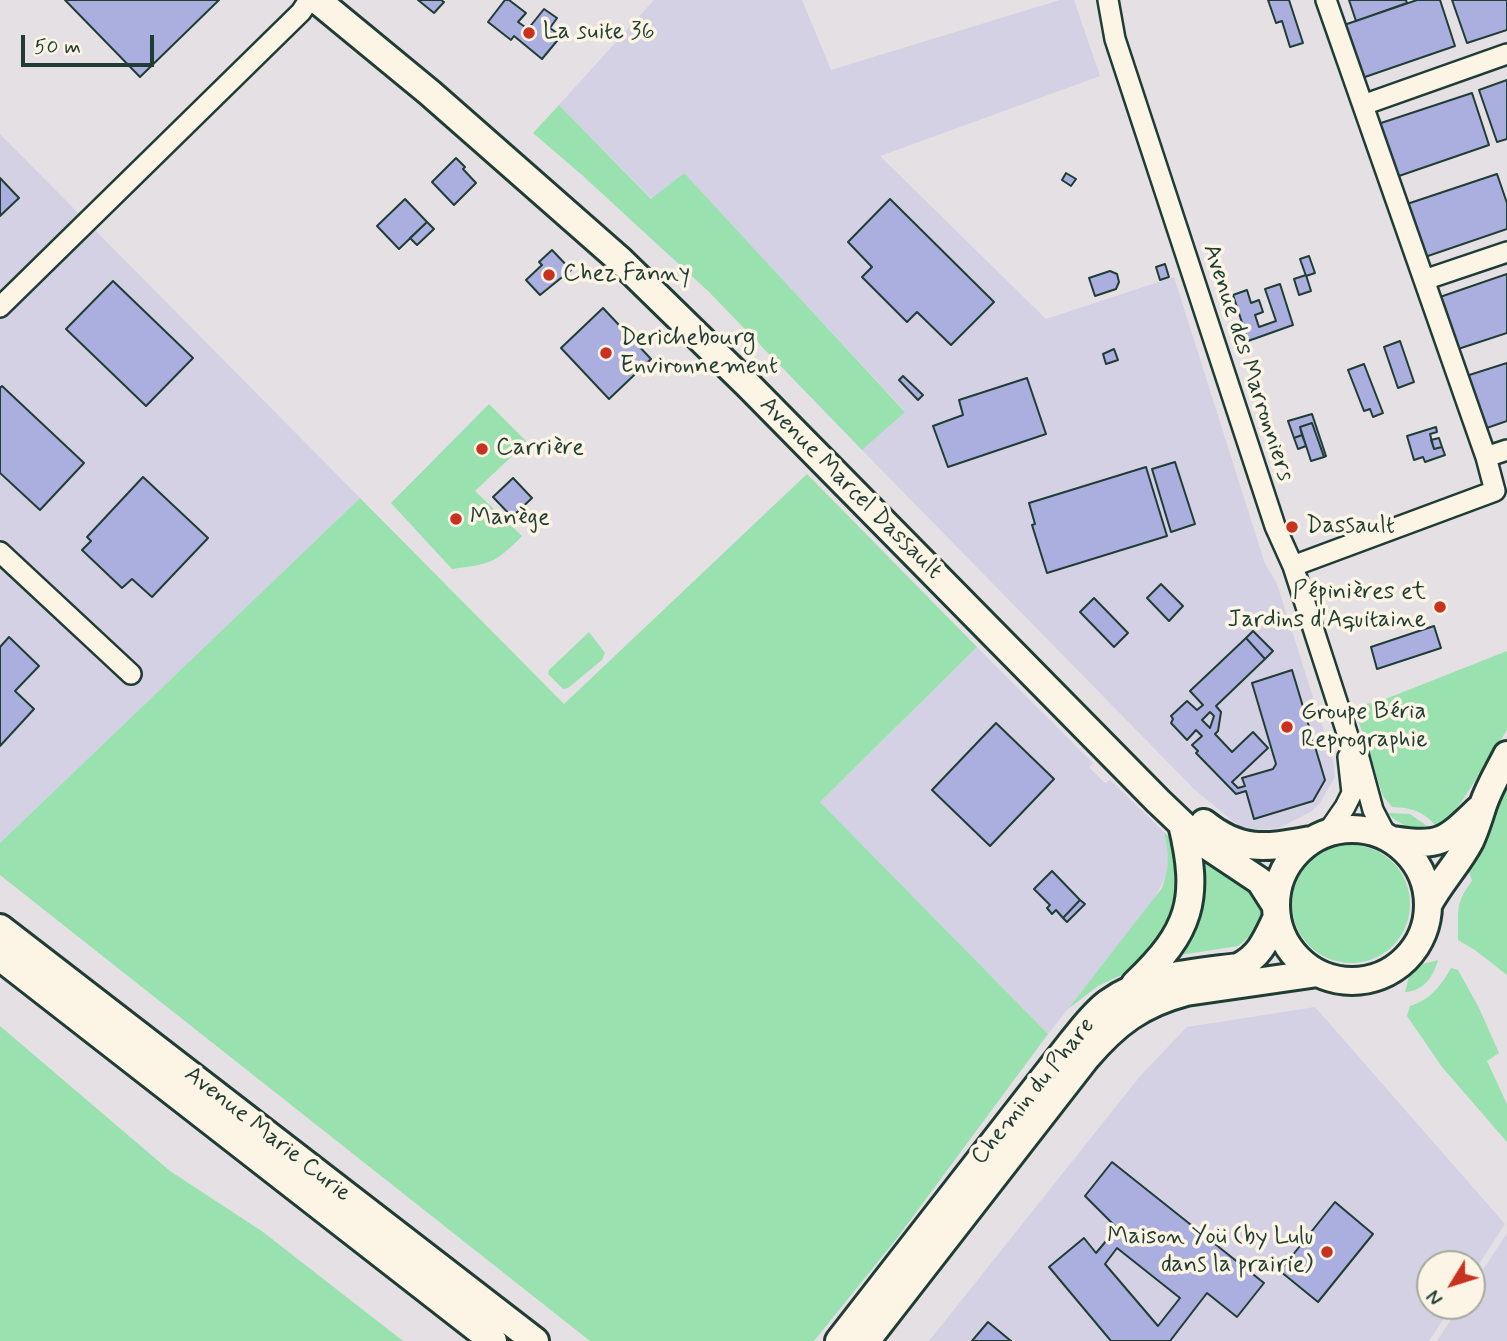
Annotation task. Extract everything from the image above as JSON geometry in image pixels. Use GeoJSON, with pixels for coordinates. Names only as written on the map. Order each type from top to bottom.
{"type":"FeatureCollection","features":[{"type":"Feature","properties":{"kind":"main road","name":"Avenue Marcel Dassault"},"geometry":{"type":"LineString","coordinates":[[317,0],[553,199],[754,380],[1182,824],[1219,855],[1260,881],[1267,889],[1276,912]]}},
{"type":"Feature","properties":{"kind":"main road","name":"Avenue Marcel Dassault"},"geometry":{"type":"LineString","coordinates":[[343,0],[554,178],[1192,813],[1229,841],[1251,848],[1319,836]]}},
{"type":"Feature","properties":{"kind":"main road"},"geometry":{"type":"LineString","coordinates":[[1428,905],[1445,876],[1458,863],[1479,824],[1482,806],[1507,755]]}},
{"type":"Feature","properties":{"kind":"main road"},"geometry":{"type":"LineString","coordinates":[[1390,839],[1408,853],[1419,868],[1426,886],[1428,905],[1424,931],[1417,946],[1406,959],[1385,974],[1356,981],[1340,981],[1318,973],[1290,950],[1282,935],[1276,912],[1280,880],[1292,858],[1319,836],[1357,829],[1390,839],[1427,844],[1439,842],[1457,831],[1482,806]]}},
{"type":"Feature","properties":{"kind":"main road"},"geometry":{"type":"LineString","coordinates":[[1129,990],[1165,954],[1185,918],[1191,892],[1188,848],[1182,824]]}},
{"type":"Feature","properties":{"kind":"main road","name":"Chemin du Phare"},"geometry":{"type":"LineString","coordinates":[[839,1341],[1087,1023],[1107,1004],[1129,990],[1156,979],[1238,967],[1249,962],[1263,947],[1276,912]]}},
{"type":"Feature","properties":{"kind":"main road","name":"Avenue Marie Curie"},"geometry":{"type":"LineString","coordinates":[[0,928],[535,1341]]}},
{"type":"Feature","properties":{"kind":"main road","name":"Avenue Marie Curie"},"geometry":{"type":"LineString","coordinates":[[0,957],[493,1341]]}},
{"type":"Feature","properties":{"kind":"main road","name":"Chemin du Phare"},"geometry":{"type":"LineString","coordinates":[[866,1341],[1086,1058],[1106,1034],[1125,1018],[1166,997],[1185,992],[1318,973]]}},
{"type":"Feature","properties":{"kind":"street"},"geometry":{"type":"LineString","coordinates":[[0,307],[301,12],[309,0]]}},
{"type":"Feature","properties":{"kind":"street","name":"Avenue des Marronniers"},"geometry":{"type":"LineString","coordinates":[[1108,0],[1115,40],[1271,515],[1293,566],[1349,738],[1356,747],[1373,810],[1390,839]]}},
{"type":"Feature","properties":{"kind":"street"},"geometry":{"type":"LineString","coordinates":[[1293,566],[1495,491],[1486,457],[1326,0]]}},
{"type":"Feature","properties":{"kind":"street"},"geometry":{"type":"LineString","coordinates":[[1363,105],[1507,54]]}},
{"type":"Feature","properties":{"kind":"street"},"geometry":{"type":"LineString","coordinates":[[1424,280],[1507,252]]}},
{"type":"Feature","properties":{"kind":"street"},"geometry":{"type":"LineString","coordinates":[[1486,457],[1507,450]]}},
{"type":"Feature","properties":{"kind":"street"},"geometry":{"type":"LineString","coordinates":[[0,552],[131,674]]}},
{"type":"Feature","properties":{"kind":"street","name":"Avenue des Marronniers"},"geometry":{"type":"LineString","coordinates":[[1319,836],[1345,807],[1352,793],[1347,750],[1349,738]]}},
{"type":"Feature","properties":{"kind":"shaded area"},"geometry":{"type":"Polygon","coordinates":[[[654,0],[802,0],[831,70],[1060,0],[1074,0],[1100,76],[880,156],[1046,319],[1174,277],[1265,564],[1277,584],[1333,760],[1335,777],[1320,803],[1312,811],[1279,828],[1245,831],[1195,790],[862,450],[905,411],[683,173],[652,199],[559,105],[654,0]]]}},
{"type":"Feature","properties":{"kind":"shaded area"},"geometry":{"type":"Polygon","coordinates":[[[0,134],[360,498],[0,843],[0,134]]]}},
{"type":"Feature","properties":{"kind":"shaded area"},"geometry":{"type":"Polygon","coordinates":[[[977,647],[1093,763],[1089,767],[1105,783],[1110,780],[1164,832],[1169,856],[1167,874],[1152,903],[1048,1034],[820,802],[977,647]]]}},
{"type":"Feature","properties":{"kind":"shaded area"},"geometry":{"type":"Polygon","coordinates":[[[1315,1007],[1505,1224],[1486,1253],[1486,1250],[1416,1250],[1416,1320],[1443,1320],[1429,1341],[929,1341],[1141,1075],[1187,1027],[1315,1007]]]}},
{"type":"Feature","properties":{"kind":"shaded area"},"geometry":{"type":"Polygon","coordinates":[[[1507,1233],[1507,1341],[1437,1341],[1451,1320],[1486,1320],[1486,1265],[1507,1233]]]}},
{"type":"Feature","properties":{"kind":"green space"},"geometry":{"type":"Polygon","coordinates":[[[559,105],[651,199],[684,173],[905,412],[862,450],[708,291],[533,133],[559,105]]]}},
{"type":"Feature","properties":{"kind":"green space","name":"Manège"},"geometry":{"type":"Polygon","coordinates":[[[489,404],[527,442],[475,491],[522,536],[491,561],[452,569],[391,503],[489,404]]]}},
{"type":"Feature","properties":{"kind":"green space"},"geometry":{"type":"Polygon","coordinates":[[[807,474],[977,647],[820,802],[1048,1034],[897,1238],[814,1341],[590,1341],[0,875],[0,843],[360,498],[564,704],[807,474]]]}},
{"type":"Feature","properties":{"kind":"green space"},"geometry":{"type":"Polygon","coordinates":[[[589,632],[605,653],[602,660],[568,688],[563,689],[548,674],[549,670],[589,632]]]}},
{"type":"Feature","properties":{"kind":"green space"},"geometry":{"type":"Polygon","coordinates":[[[1507,651],[1507,730],[1462,801],[1444,823],[1436,826],[1417,811],[1392,807],[1383,796],[1354,707],[1383,700],[1507,651]]]}},
{"type":"Feature","properties":{"kind":"green space"},"geometry":{"type":"Polygon","coordinates":[[[1507,782],[1507,975],[1458,940],[1458,915],[1462,896],[1472,881],[1466,863],[1488,829],[1507,782]]]}},
{"type":"Feature","properties":{"kind":"green space"},"geometry":{"type":"Polygon","coordinates":[[[1388,813],[1410,814],[1430,828],[1407,826],[1388,813]]]}},
{"type":"Feature","properties":{"kind":"green space"},"geometry":{"type":"Polygon","coordinates":[[[1164,832],[1184,852],[1187,897],[1145,964],[1098,986],[1068,1009],[1162,888],[1168,860],[1164,832]]]}},
{"type":"Feature","properties":{"kind":"green space"},"geometry":{"type":"Polygon","coordinates":[[[1351,845],[1374,849],[1393,862],[1406,881],[1410,904],[1406,927],[1393,946],[1374,959],[1351,963],[1328,959],[1309,946],[1296,927],[1292,904],[1296,881],[1309,862],[1328,849],[1351,845]]]}},
{"type":"Feature","properties":{"kind":"green space"},"geometry":{"type":"Polygon","coordinates":[[[1201,859],[1237,879],[1255,896],[1260,907],[1257,935],[1251,935],[1238,946],[1180,955],[1180,960],[1165,963],[1201,859]]]}},
{"type":"Feature","properties":{"kind":"green space"},"geometry":{"type":"Polygon","coordinates":[[[1438,960],[1427,982],[1417,989],[1405,992],[1410,973],[1423,964],[1438,960]]]}},
{"type":"Feature","properties":{"kind":"green space"},"geometry":{"type":"Polygon","coordinates":[[[1451,968],[1458,970],[1499,1053],[1487,1061],[1507,1104],[1507,1142],[1442,1067],[1407,1016],[1410,1006],[1434,992],[1451,968]]]}},
{"type":"Feature","properties":{"kind":"green space"},"geometry":{"type":"Polygon","coordinates":[[[0,1026],[170,1171],[263,1232],[403,1341],[0,1341],[0,1026]]]}},
{"type":"Feature","properties":{"kind":"building"},"geometry":{"type":"Polygon","coordinates":[[[65,0],[219,0],[140,77],[65,0]]]}},
{"type":"Feature","properties":{"kind":"building"},"geometry":{"type":"Polygon","coordinates":[[[418,0],[441,0],[444,2],[434,13],[418,0]]]}},
{"type":"Feature","properties":{"kind":"building","name":"La suite 36"},"geometry":{"type":"Polygon","coordinates":[[[505,0],[509,0],[526,13],[518,22],[528,29],[544,9],[557,18],[550,28],[561,36],[542,59],[514,36],[511,40],[488,22],[505,0]]]}},
{"type":"Feature","properties":{"kind":"building"},"geometry":{"type":"Polygon","coordinates":[[[1268,0],[1289,0],[1303,43],[1290,47],[1282,21],[1276,23],[1268,0]]]}},
{"type":"Feature","properties":{"kind":"building"},"geometry":{"type":"Polygon","coordinates":[[[1349,0],[1406,0],[1407,3],[1356,21],[1349,0]]]}},
{"type":"Feature","properties":{"kind":"building"},"geometry":{"type":"Polygon","coordinates":[[[1417,0],[1440,0],[1455,46],[1362,78],[1344,25],[1417,0]]]}},
{"type":"Feature","properties":{"kind":"building"},"geometry":{"type":"Polygon","coordinates":[[[1452,0],[1507,0],[1507,30],[1467,43],[1452,0]]]}},
{"type":"Feature","properties":{"kind":"building"},"geometry":{"type":"Polygon","coordinates":[[[1507,80],[1507,139],[1497,142],[1479,90],[1507,80]]]}},
{"type":"Feature","properties":{"kind":"building"},"geometry":{"type":"Polygon","coordinates":[[[1472,93],[1489,145],[1396,177],[1378,124],[1472,93]]]}},
{"type":"Feature","properties":{"kind":"building"},"geometry":{"type":"Polygon","coordinates":[[[456,158],[476,183],[454,205],[432,182],[456,158]]]}},
{"type":"Feature","properties":{"kind":"building"},"geometry":{"type":"Polygon","coordinates":[[[1066,173],[1076,179],[1071,186],[1062,180],[1066,173]]]}},
{"type":"Feature","properties":{"kind":"building"},"geometry":{"type":"Polygon","coordinates":[[[1497,174],[1507,203],[1507,229],[1422,258],[1404,205],[1497,174]]]}},
{"type":"Feature","properties":{"kind":"building"},"geometry":{"type":"Polygon","coordinates":[[[0,178],[19,198],[0,216],[0,178]]]}},
{"type":"Feature","properties":{"kind":"building"},"geometry":{"type":"Polygon","coordinates":[[[405,199],[427,222],[399,249],[377,226],[405,199]]]}},
{"type":"Feature","properties":{"kind":"building"},"geometry":{"type":"Polygon","coordinates":[[[890,199],[994,302],[951,345],[917,312],[907,322],[862,277],[872,267],[848,242],[890,199]]]}},
{"type":"Feature","properties":{"kind":"building"},"geometry":{"type":"Polygon","coordinates":[[[427,222],[434,229],[417,245],[410,238],[427,222]]]}},
{"type":"Feature","properties":{"kind":"building","name":"Chez Fanny"},"geometry":{"type":"Polygon","coordinates":[[[552,250],[571,270],[540,295],[526,280],[542,265],[539,262],[552,250]]]}},
{"type":"Feature","properties":{"kind":"building"},"geometry":{"type":"Polygon","coordinates":[[[1309,256],[1315,273],[1306,276],[1300,259],[1309,256]]]}},
{"type":"Feature","properties":{"kind":"building"},"geometry":{"type":"Polygon","coordinates":[[[1165,264],[1169,277],[1160,280],[1156,267],[1165,264]]]}},
{"type":"Feature","properties":{"kind":"building"},"geometry":{"type":"Polygon","coordinates":[[[1110,271],[1117,274],[1119,282],[1116,289],[1095,296],[1089,278],[1110,271]]]}},
{"type":"Feature","properties":{"kind":"building"},"geometry":{"type":"Polygon","coordinates":[[[1507,274],[1507,333],[1455,350],[1437,298],[1507,274]]]}},
{"type":"Feature","properties":{"kind":"building"},"geometry":{"type":"Polygon","coordinates":[[[1306,275],[1311,291],[1299,295],[1294,279],[1306,275]]]}},
{"type":"Feature","properties":{"kind":"building"},"geometry":{"type":"Polygon","coordinates":[[[113,281],[193,358],[146,406],[66,329],[113,281]]]}},
{"type":"Feature","properties":{"kind":"building"},"geometry":{"type":"Polygon","coordinates":[[[1280,284],[1293,325],[1248,341],[1233,295],[1247,290],[1251,303],[1259,300],[1263,312],[1255,315],[1259,327],[1276,321],[1265,289],[1280,284]]]}},
{"type":"Feature","properties":{"kind":"building","name":"Derichebourg Environnement"},"geometry":{"type":"Polygon","coordinates":[[[603,308],[651,359],[609,399],[561,348],[603,308]]]}},
{"type":"Feature","properties":{"kind":"building"},"geometry":{"type":"Polygon","coordinates":[[[1400,341],[1414,382],[1398,388],[1384,347],[1400,341]]]}},
{"type":"Feature","properties":{"kind":"building"},"geometry":{"type":"Polygon","coordinates":[[[1114,349],[1118,360],[1106,364],[1103,354],[1114,349]]]}},
{"type":"Feature","properties":{"kind":"building"},"geometry":{"type":"Polygon","coordinates":[[[1507,363],[1507,421],[1481,430],[1463,377],[1507,363]]]}},
{"type":"Feature","properties":{"kind":"building"},"geometry":{"type":"Polygon","coordinates":[[[1364,364],[1383,413],[1373,417],[1370,409],[1364,411],[1348,370],[1364,364]]]}},
{"type":"Feature","properties":{"kind":"building"},"geometry":{"type":"Polygon","coordinates":[[[903,376],[923,395],[918,400],[899,380],[903,376]]]}},
{"type":"Feature","properties":{"kind":"building"},"geometry":{"type":"Polygon","coordinates":[[[1027,378],[1046,434],[948,467],[933,426],[963,415],[959,400],[1027,378]]]}},
{"type":"Feature","properties":{"kind":"building"},"geometry":{"type":"Polygon","coordinates":[[[2,386],[84,463],[40,510],[0,473],[2,386]]]}},
{"type":"Feature","properties":{"kind":"building"},"geometry":{"type":"Polygon","coordinates":[[[1312,414],[1326,456],[1324,457],[1312,423],[1300,427],[1302,435],[1294,438],[1288,421],[1312,414]]]}},
{"type":"Feature","properties":{"kind":"building"},"geometry":{"type":"Polygon","coordinates":[[[1312,423],[1324,457],[1311,461],[1300,427],[1312,423]]]}},
{"type":"Feature","properties":{"kind":"building"},"geometry":{"type":"Polygon","coordinates":[[[1436,427],[1437,432],[1430,434],[1434,449],[1442,447],[1445,455],[1425,462],[1423,457],[1414,460],[1407,436],[1436,427]]]}},
{"type":"Feature","properties":{"kind":"building"},"geometry":{"type":"Polygon","coordinates":[[[1302,435],[1306,446],[1298,449],[1294,438],[1302,435]]]}},
{"type":"Feature","properties":{"kind":"building"},"geometry":{"type":"Polygon","coordinates":[[[1439,438],[1442,447],[1434,449],[1431,440],[1439,438]]]}},
{"type":"Feature","properties":{"kind":"building"},"geometry":{"type":"Polygon","coordinates":[[[1175,462],[1195,524],[1171,532],[1152,469],[1175,462]]]}},
{"type":"Feature","properties":{"kind":"building"},"geometry":{"type":"Polygon","coordinates":[[[1146,467],[1167,536],[1047,573],[1032,525],[1035,524],[1029,503],[1146,467]]]}},
{"type":"Feature","properties":{"kind":"building"},"geometry":{"type":"Polygon","coordinates":[[[143,477],[208,538],[152,597],[132,579],[122,588],[82,550],[91,541],[87,537],[143,477]]]}},
{"type":"Feature","properties":{"kind":"building"},"geometry":{"type":"Polygon","coordinates":[[[513,478],[532,498],[512,517],[493,497],[513,478]]]}},
{"type":"Feature","properties":{"kind":"building"},"geometry":{"type":"Polygon","coordinates":[[[1161,584],[1183,606],[1169,621],[1147,598],[1161,584]]]}},
{"type":"Feature","properties":{"kind":"building"},"geometry":{"type":"Polygon","coordinates":[[[1094,598],[1128,633],[1114,647],[1080,612],[1094,598]]]}},
{"type":"Feature","properties":{"kind":"building"},"geometry":{"type":"Polygon","coordinates":[[[1434,626],[1441,648],[1377,669],[1371,647],[1434,626]]]}},
{"type":"Feature","properties":{"kind":"building"},"geometry":{"type":"Polygon","coordinates":[[[1253,631],[1273,651],[1265,659],[1246,638],[1253,631]]]}},
{"type":"Feature","properties":{"kind":"building"},"geometry":{"type":"Polygon","coordinates":[[[9,637],[39,666],[15,691],[34,709],[0,746],[0,647],[9,637]]]}},
{"type":"Feature","properties":{"kind":"building","name":"Groupe Béria Reprographie"},"geometry":{"type":"Polygon","coordinates":[[[1246,638],[1265,659],[1216,706],[1221,712],[1218,731],[1215,734],[1232,752],[1253,732],[1268,748],[1232,782],[1238,788],[1245,786],[1242,778],[1273,769],[1276,764],[1252,683],[1292,670],[1325,780],[1313,801],[1254,819],[1246,791],[1236,794],[1196,753],[1198,751],[1192,745],[1202,736],[1196,730],[1187,740],[1171,723],[1171,716],[1187,701],[1197,710],[1203,705],[1190,691],[1246,638]],[[1210,712],[1202,720],[1210,728],[1214,716],[1210,712]]]}},
{"type":"Feature","properties":{"kind":"building"},"geometry":{"type":"Polygon","coordinates":[[[996,723],[1054,779],[990,846],[932,790],[996,723]]]}},
{"type":"Feature","properties":{"kind":"building"},"geometry":{"type":"Polygon","coordinates":[[[1052,871],[1080,900],[1063,918],[1056,910],[1052,914],[1047,908],[1050,905],[1034,889],[1052,871]]]}},
{"type":"Feature","properties":{"kind":"building"},"geometry":{"type":"Polygon","coordinates":[[[1080,900],[1085,904],[1067,922],[1063,918],[1080,900]]]}},
{"type":"Feature","properties":{"kind":"building"},"geometry":{"type":"Polygon","coordinates":[[[1112,1162],[1264,1283],[1237,1317],[1207,1293],[1170,1341],[1111,1341],[1049,1267],[1084,1238],[1096,1253],[1117,1228],[1085,1196],[1112,1162]],[[1117,1248],[1105,1264],[1158,1326],[1180,1298],[1117,1248]]]}},
{"type":"Feature","properties":{"kind":"building","name":"Maison Yoü (by Lulu dans la prairie)"},"geometry":{"type":"Polygon","coordinates":[[[1335,1202],[1373,1234],[1318,1302],[1280,1271],[1335,1202]]]}},
{"type":"Feature","properties":{"kind":"building"},"geometry":{"type":"Polygon","coordinates":[[[988,1322],[1011,1341],[972,1341],[988,1322]]]}},
{"type":"Feature","properties":{"kind":"place","name":"La suite 36"},"geometry":{"type":"Point","coordinates":[529,33]}},
{"type":"Feature","properties":{"kind":"place","name":"Chez Fanny"},"geometry":{"type":"Point","coordinates":[549,275]}},
{"type":"Feature","properties":{"kind":"place","name":"Derichebourg Environnement"},"geometry":{"type":"Point","coordinates":[606,353]}},
{"type":"Feature","properties":{"kind":"place","name":"Carrière"},"geometry":{"type":"Point","coordinates":[482,449]}},
{"type":"Feature","properties":{"kind":"place","name":"Manège"},"geometry":{"type":"Point","coordinates":[456,519]}},
{"type":"Feature","properties":{"kind":"place","name":"Dassault"},"geometry":{"type":"Point","coordinates":[1292,527]}},
{"type":"Feature","properties":{"kind":"place","name":"Pépinières et Jardins d'Aquitaine"},"geometry":{"type":"Point","coordinates":[1440,607]}},
{"type":"Feature","properties":{"kind":"place","name":"Groupe Béria Reprographie"},"geometry":{"type":"Point","coordinates":[1287,727]}},
{"type":"Feature","properties":{"kind":"place","name":"Maison Yoü (by Lulu dans la prairie)"},"geometry":{"type":"Point","coordinates":[1327,1252]}}]}
